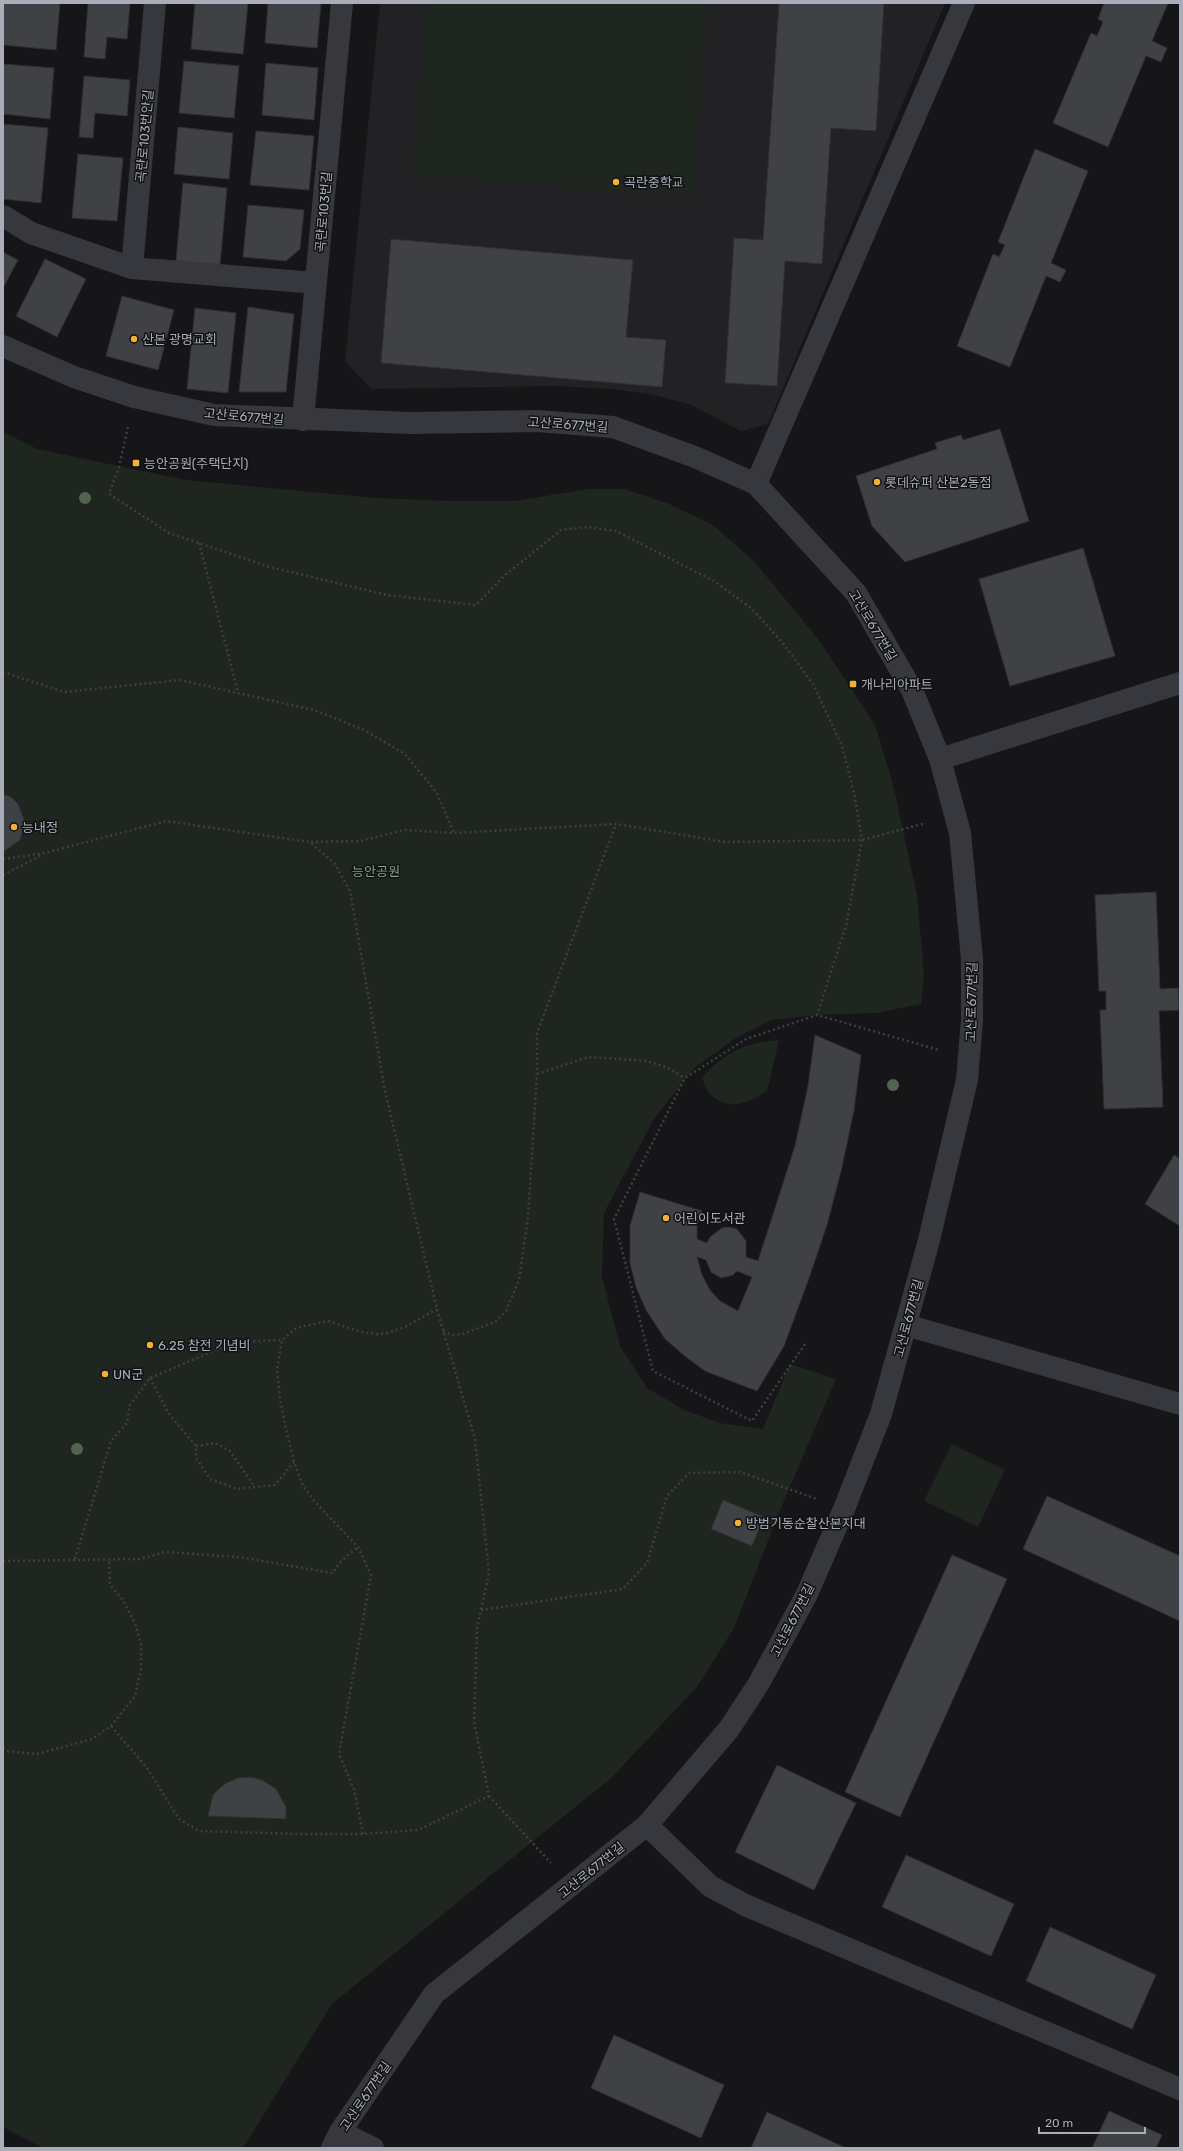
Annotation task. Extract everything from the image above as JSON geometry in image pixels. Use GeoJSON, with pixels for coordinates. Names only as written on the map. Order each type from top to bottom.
{"type":"FeatureCollection","features":[{"type":"Feature","properties":{"kind":"street","name":"곡란로103번안길"},"geometry":{"type":"LineString","coordinates":[[132,268],[155,3]]}},
{"type":"Feature","properties":{"kind":"street","name":"곡란로103번길"},"geometry":{"type":"LineString","coordinates":[[304,420],[342,3]]}},
{"type":"Feature","properties":{"kind":"street"},"geometry":{"type":"LineString","coordinates":[[756,484],[964,3]]}},
{"type":"Feature","properties":{"kind":"street"},"geometry":{"type":"LineString","coordinates":[[3,216],[31,233],[132,268],[316,283]]}},
{"type":"Feature","properties":{"kind":"street","name":"고산로677번길"},"geometry":{"type":"LineString","coordinates":[[3,346],[74,377],[134,397],[214,415],[304,420],[410,423],[537,421],[613,427],[695,457],[756,484],[856,593],[912,690],[940,759],[960,833],[972,959],[972,1020],[967,1080],[928,1244],[881,1414],[844,1509],[807,1594],[759,1683],[729,1730],[647,1825],[434,1994],[336,2140]]}},
{"type":"Feature","properties":{"kind":"street"},"geometry":{"type":"LineString","coordinates":[[940,759],[1180,683]]}},
{"type":"Feature","properties":{"kind":"street"},"geometry":{"type":"LineString","coordinates":[[906,1325],[1180,1404]]}},
{"type":"Feature","properties":{"kind":"street"},"geometry":{"type":"LineString","coordinates":[[647,1825],[710,1886],[745,1905],[1180,2089]]}},
{"type":"Feature","properties":{"kind":"street"},"geometry":{"type":"LineString","coordinates":[[336,2140],[373,2148]]}},
{"type":"Feature","properties":{"kind":"path"},"geometry":{"type":"LineString","coordinates":[[134,397],[119,467],[109,494],[169,533],[198,543],[270,567],[387,595],[476,605],[504,576],[561,530],[587,527],[616,532],[675,560],[714,581],[751,608],[782,642],[813,684],[842,746],[854,793],[862,840],[846,926],[817,1015]]}},
{"type":"Feature","properties":{"kind":"path"},"geometry":{"type":"LineString","coordinates":[[198,543],[238,692]]}},
{"type":"Feature","properties":{"kind":"path"},"geometry":{"type":"LineString","coordinates":[[3,672],[64,692],[180,680],[314,710],[362,729],[405,754],[437,793],[454,834]]}},
{"type":"Feature","properties":{"kind":"path"},"geometry":{"type":"LineString","coordinates":[[3,859],[45,853],[166,821],[310,842],[360,841],[405,830],[454,834],[616,824],[725,842],[862,840],[955,815]]}},
{"type":"Feature","properties":{"kind":"path"},"geometry":{"type":"LineString","coordinates":[[443,1332],[463,1334],[496,1322],[506,1312],[519,1280],[528,1217],[537,1074],[537,1033],[616,824]]}},
{"type":"Feature","properties":{"kind":"path"},"geometry":{"type":"LineString","coordinates":[[310,842],[335,864],[350,891],[385,1091],[437,1309],[475,1439],[489,1573],[477,1628],[474,1722],[489,1796],[572,1885]]}},
{"type":"Feature","properties":{"kind":"path"},"geometry":{"type":"LineString","coordinates":[[3,875],[45,853]]}},
{"type":"Feature","properties":{"kind":"path"},"geometry":{"type":"LineString","coordinates":[[805,1344],[752,1420],[653,1371],[614,1219],[686,1078],[746,1039],[817,1015],[969,1058]]}},
{"type":"Feature","properties":{"kind":"path"},"geometry":{"type":"LineString","coordinates":[[537,1074],[589,1057],[647,1061],[666,1067],[686,1078]]}},
{"type":"Feature","properties":{"kind":"path"},"geometry":{"type":"LineString","coordinates":[[75,1559],[111,1441],[127,1424],[130,1405],[150,1378],[235,1342],[282,1340],[296,1328],[318,1321],[340,1323],[360,1332],[377,1334],[388,1333],[405,1327],[437,1309]]}},
{"type":"Feature","properties":{"kind":"path"},"geometry":{"type":"LineString","coordinates":[[282,1340],[277,1369],[280,1399],[294,1462],[303,1486],[316,1503],[358,1547],[371,1575],[339,1754],[354,1789],[363,1834]]}},
{"type":"Feature","properties":{"kind":"path"},"geometry":{"type":"LineString","coordinates":[[150,1378],[169,1414],[196,1446],[196,1458],[210,1479],[237,1489],[275,1486],[294,1462]]}},
{"type":"Feature","properties":{"kind":"path"},"geometry":{"type":"LineString","coordinates":[[196,1446],[215,1442],[230,1451],[255,1487]]}},
{"type":"Feature","properties":{"kind":"path"},"geometry":{"type":"LineString","coordinates":[[481,1610],[623,1589],[647,1563],[667,1496],[689,1473],[740,1472],[844,1509]]}},
{"type":"Feature","properties":{"kind":"path"},"geometry":{"type":"LineString","coordinates":[[3,1560],[140,1559],[165,1552],[238,1557],[333,1573],[339,1563],[358,1547]]}},
{"type":"Feature","properties":{"kind":"path"},"geometry":{"type":"LineString","coordinates":[[3,1748],[7,1751],[37,1754],[92,1739],[111,1726],[135,1696],[141,1669],[141,1644],[134,1622],[123,1600],[110,1585],[109,1560]]}},
{"type":"Feature","properties":{"kind":"path"},"geometry":{"type":"LineString","coordinates":[[111,1726],[147,1768],[179,1820],[199,1831],[363,1834],[418,1830],[489,1796]]}},
{"type":"Feature","properties":{"kind":"shaded area","name":"곡란중학교"},"geometry":{"type":"Polygon","coordinates":[[[380,3],[945,3],[768,424],[741,431],[689,404],[649,394],[612,389],[557,386],[372,389],[345,362],[380,3]]]}},
{"type":"Feature","properties":{"kind":"green space"},"geometry":{"type":"Polygon","coordinates":[[[426,3],[707,3],[693,197],[413,175],[426,3]]]}},
{"type":"Feature","properties":{"kind":"green space","name":"능안공원"},"geometry":{"type":"Polygon","coordinates":[[[3,432],[37,449],[186,480],[375,498],[447,501],[515,501],[588,489],[625,489],[667,503],[713,525],[753,560],[819,640],[875,725],[893,784],[917,895],[924,974],[921,1004],[876,1013],[817,1015],[771,1020],[736,1038],[694,1068],[654,1119],[604,1213],[602,1277],[620,1346],[647,1388],[684,1410],[720,1423],[763,1429],[790,1364],[836,1379],[780,1510],[734,1628],[697,1687],[611,1778],[332,2004],[243,2148],[43,2148],[3,2127],[3,432]]]}},
{"type":"Feature","properties":{"kind":"green space"},"geometry":{"type":"Polygon","coordinates":[[[779,1040],[767,1091],[753,1099],[738,1104],[724,1103],[717,1100],[710,1094],[702,1077],[711,1068],[728,1055],[746,1046],[766,1041],[779,1040]]]}},
{"type":"Feature","properties":{"kind":"green space"},"geometry":{"type":"Polygon","coordinates":[[[952,1444],[1005,1470],[978,1527],[924,1501],[952,1444]]]}},
{"type":"Feature","properties":{"kind":"building"},"geometry":{"type":"Polygon","coordinates":[[[3,3],[60,3],[56,50],[3,45],[3,3]]]}},
{"type":"Feature","properties":{"kind":"building"},"geometry":{"type":"Polygon","coordinates":[[[88,3],[130,3],[127,39],[107,37],[105,59],[84,57],[88,3]]]}},
{"type":"Feature","properties":{"kind":"building"},"geometry":{"type":"Polygon","coordinates":[[[195,3],[248,3],[243,54],[191,49],[195,3]]]}},
{"type":"Feature","properties":{"kind":"building"},"geometry":{"type":"Polygon","coordinates":[[[268,3],[321,3],[317,48],[265,43],[268,3]]]}},
{"type":"Feature","properties":{"kind":"building"},"geometry":{"type":"Polygon","coordinates":[[[779,3],[884,3],[876,131],[831,128],[822,264],[785,261],[777,386],[725,383],[734,238],[763,240],[779,3]]]}},
{"type":"Feature","properties":{"kind":"building"},"geometry":{"type":"Polygon","coordinates":[[[1104,3],[1168,3],[1152,41],[1167,48],[1161,62],[1146,56],[1108,147],[1053,123],[1091,33],[1097,36],[1103,22],[1098,19],[1104,3]]]}},
{"type":"Feature","properties":{"kind":"building"},"geometry":{"type":"Polygon","coordinates":[[[184,61],[239,66],[234,118],[179,113],[184,61]]]}},
{"type":"Feature","properties":{"kind":"building"},"geometry":{"type":"Polygon","coordinates":[[[266,63],[318,68],[314,120],[262,115],[266,63]]]}},
{"type":"Feature","properties":{"kind":"building"},"geometry":{"type":"Polygon","coordinates":[[[3,64],[54,68],[50,119],[3,114],[3,64]]]}},
{"type":"Feature","properties":{"kind":"building"},"geometry":{"type":"Polygon","coordinates":[[[84,76],[130,80],[127,116],[95,113],[93,138],[79,137],[84,76]]]}},
{"type":"Feature","properties":{"kind":"building"},"geometry":{"type":"Polygon","coordinates":[[[3,124],[48,128],[41,203],[3,199],[3,124]]]}},
{"type":"Feature","properties":{"kind":"building"},"geometry":{"type":"Polygon","coordinates":[[[178,127],[233,133],[229,179],[174,174],[178,127]]]}},
{"type":"Feature","properties":{"kind":"building"},"geometry":{"type":"Polygon","coordinates":[[[256,131],[314,136],[309,190],[250,185],[256,131]]]}},
{"type":"Feature","properties":{"kind":"building"},"geometry":{"type":"Polygon","coordinates":[[[1035,149],[1088,171],[1051,263],[1066,270],[1060,282],[1046,276],[1010,367],[957,346],[993,254],[999,257],[1005,245],[998,242],[1035,149]]]}},
{"type":"Feature","properties":{"kind":"building"},"geometry":{"type":"Polygon","coordinates":[[[78,154],[123,158],[117,221],[72,218],[78,154]]]}},
{"type":"Feature","properties":{"kind":"building"},"geometry":{"type":"Polygon","coordinates":[[[183,183],[227,188],[220,265],[176,261],[183,183]]]}},
{"type":"Feature","properties":{"kind":"building"},"geometry":{"type":"Polygon","coordinates":[[[248,205],[304,210],[300,249],[286,261],[243,257],[248,205]]]}},
{"type":"Feature","properties":{"kind":"building"},"geometry":{"type":"Polygon","coordinates":[[[391,239],[633,260],[626,337],[666,340],[662,387],[381,363],[391,239]]]}},
{"type":"Feature","properties":{"kind":"building"},"geometry":{"type":"Polygon","coordinates":[[[3,252],[18,260],[3,288],[3,252]]]}},
{"type":"Feature","properties":{"kind":"building"},"geometry":{"type":"Polygon","coordinates":[[[45,259],[86,279],[57,337],[16,316],[45,259]]]}},
{"type":"Feature","properties":{"kind":"building"},"geometry":{"type":"Polygon","coordinates":[[[122,296],[174,310],[158,370],[106,356],[122,296]]]}},
{"type":"Feature","properties":{"kind":"building"},"geometry":{"type":"Polygon","coordinates":[[[248,307],[294,314],[286,392],[239,392],[248,307]]]}},
{"type":"Feature","properties":{"kind":"building"},"geometry":{"type":"Polygon","coordinates":[[[195,308],[236,313],[228,393],[187,389],[195,308]]]}},
{"type":"Feature","properties":{"kind":"building"},"geometry":{"type":"Polygon","coordinates":[[[1000,429],[1029,521],[905,562],[872,526],[856,476],[937,449],[935,443],[961,435],[963,440],[1000,429]]]}},
{"type":"Feature","properties":{"kind":"building"},"geometry":{"type":"Polygon","coordinates":[[[1083,548],[1115,656],[1010,686],[979,579],[1083,548]]]}},
{"type":"Feature","properties":{"kind":"building","name":"능내정"},"geometry":{"type":"Polygon","coordinates":[[[3,794],[11,797],[18,804],[25,822],[20,840],[3,852],[3,794]]]}},
{"type":"Feature","properties":{"kind":"building"},"geometry":{"type":"Polygon","coordinates":[[[1156,892],[1160,989],[1178,988],[1179,1010],[1159,1011],[1163,1107],[1104,1109],[1100,1010],[1106,1010],[1106,991],[1099,991],[1095,895],[1156,892]]]}},
{"type":"Feature","properties":{"kind":"building","name":"어린이도서관"},"geometry":{"type":"Polygon","coordinates":[[[815,1035],[861,1055],[854,1110],[842,1167],[827,1225],[784,1346],[757,1391],[705,1371],[665,1339],[646,1310],[636,1287],[630,1263],[630,1226],[640,1192],[702,1211],[697,1226],[697,1239],[707,1243],[710,1237],[722,1228],[729,1227],[737,1229],[746,1241],[746,1257],[758,1261],[795,1146],[808,1086],[815,1035]],[[697,1257],[702,1275],[710,1290],[720,1301],[738,1311],[752,1277],[737,1271],[733,1275],[721,1278],[711,1272],[706,1260],[697,1257]]]}},
{"type":"Feature","properties":{"kind":"building"},"geometry":{"type":"Polygon","coordinates":[[[1174,1155],[1180,1159],[1180,1226],[1145,1204],[1174,1155]]]}},
{"type":"Feature","properties":{"kind":"building"},"geometry":{"type":"Polygon","coordinates":[[[1047,1496],[1180,1556],[1180,1621],[1023,1549],[1047,1496]]]}},
{"type":"Feature","properties":{"kind":"building","name":"방범기동순찰산본지대"},"geometry":{"type":"Polygon","coordinates":[[[723,1500],[764,1517],[752,1546],[711,1529],[723,1500]]]}},
{"type":"Feature","properties":{"kind":"building"},"geometry":{"type":"Polygon","coordinates":[[[952,1555],[1007,1579],[900,1817],[845,1792],[952,1555]]]}},
{"type":"Feature","properties":{"kind":"building"},"geometry":{"type":"Polygon","coordinates":[[[777,1765],[856,1803],[814,1890],[735,1852],[777,1765]]]}},
{"type":"Feature","properties":{"kind":"building"},"geometry":{"type":"Polygon","coordinates":[[[250,1777],[262,1780],[276,1789],[286,1807],[286,1819],[208,1816],[213,1795],[219,1789],[226,1783],[238,1778],[250,1777]]]}},
{"type":"Feature","properties":{"kind":"building"},"geometry":{"type":"Polygon","coordinates":[[[906,1855],[1014,1904],[991,1956],[882,1907],[906,1855]]]}},
{"type":"Feature","properties":{"kind":"building"},"geometry":{"type":"Polygon","coordinates":[[[1050,1927],[1156,1975],[1132,2029],[1026,1981],[1050,1927]]]}},
{"type":"Feature","properties":{"kind":"building"},"geometry":{"type":"Polygon","coordinates":[[[614,2035],[724,2085],[701,2138],[591,2088],[614,2035]]]}},
{"type":"Feature","properties":{"kind":"building"},"geometry":{"type":"Polygon","coordinates":[[[1109,2111],[1162,2135],[1156,2148],[1092,2148],[1109,2111]]]}},
{"type":"Feature","properties":{"kind":"building"},"geometry":{"type":"Polygon","coordinates":[[[767,2112],[846,2148],[751,2148],[767,2112]]]}},
{"type":"Feature","properties":{"kind":"place","name":"곡란중학교"},"geometry":{"type":"Point","coordinates":[616,182]}},
{"type":"Feature","properties":{"kind":"place","name":"산본 광명교회"},"geometry":{"type":"Point","coordinates":[134,339]}},
{"type":"Feature","properties":{"kind":"place","name":"능안공원(주택단지)"},"geometry":{"type":"Point","coordinates":[136,463]}},
{"type":"Feature","properties":{"kind":"place","name":"롯데슈퍼 산본2동점"},"geometry":{"type":"Point","coordinates":[877,482]}},
{"type":"Feature","properties":{"kind":"place","name":"개나리아파트"},"geometry":{"type":"Point","coordinates":[853,684]}},
{"type":"Feature","properties":{"kind":"place","name":"능내정"},"geometry":{"type":"Point","coordinates":[14,827]}},
{"type":"Feature","properties":{"kind":"place","name":"어린이도서관"},"geometry":{"type":"Point","coordinates":[666,1218]}},
{"type":"Feature","properties":{"kind":"place","name":"6.25 참전 기념비"},"geometry":{"type":"Point","coordinates":[150,1345]}},
{"type":"Feature","properties":{"kind":"place","name":"UN군"},"geometry":{"type":"Point","coordinates":[105,1374]}},
{"type":"Feature","properties":{"kind":"place","name":"방범기동순찰산본지대"},"geometry":{"type":"Point","coordinates":[738,1523]}}]}
